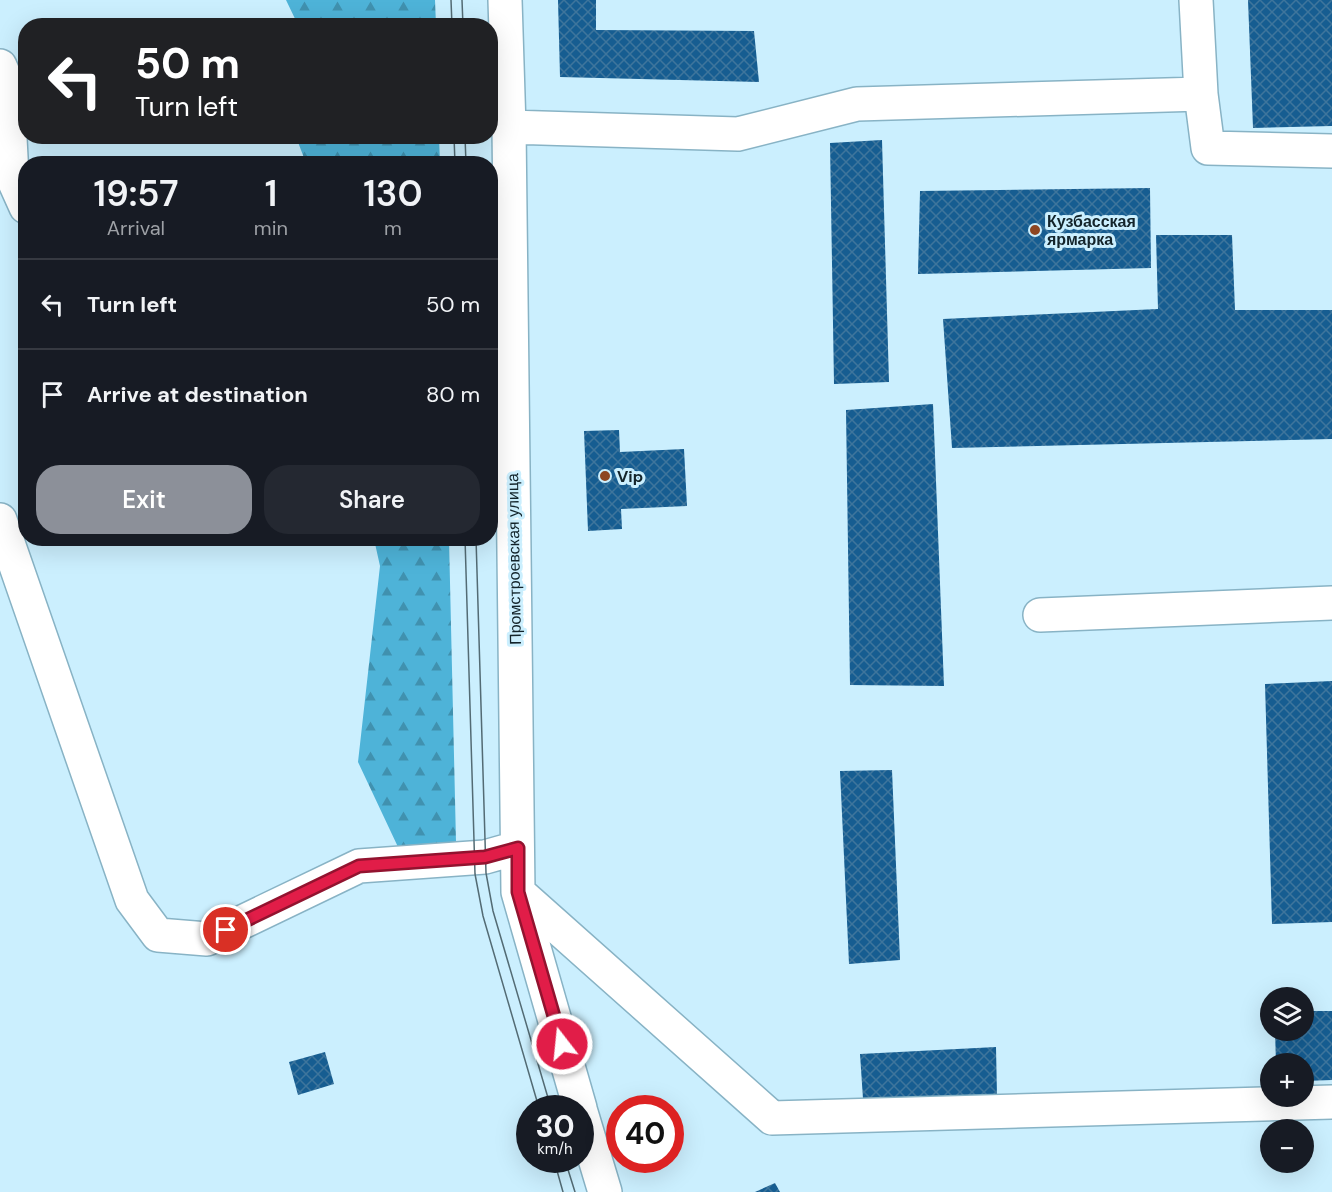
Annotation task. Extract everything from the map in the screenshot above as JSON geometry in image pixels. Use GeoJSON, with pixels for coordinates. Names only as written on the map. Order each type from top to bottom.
{"type":"FeatureCollection","features":[{"type":"Feature","properties":{"kind":"street","name":"Промстроевская улица"},"geometry":{"type":"LineString","coordinates":[[505,0],[509,127],[518,892],[576,1095]]}},
{"type":"Feature","properties":{"kind":"street"},"geometry":{"type":"LineString","coordinates":[[1196,0],[1201,94],[1208,148],[1332,151]]}},
{"type":"Feature","properties":{"kind":"street"},"geometry":{"type":"LineString","coordinates":[[0,66],[8,82],[12,176],[18,189]]}},
{"type":"Feature","properties":{"kind":"street"},"geometry":{"type":"LineString","coordinates":[[509,127],[738,134],[857,104],[1201,94]]}},
{"type":"Feature","properties":{"kind":"street"},"geometry":{"type":"LineString","coordinates":[[3,541],[132,900],[158,935],[207,939],[359,866],[485,857],[518,848]]}},
{"type":"Feature","properties":{"kind":"street"},"geometry":{"type":"LineString","coordinates":[[1040,615],[1332,603]]}},
{"type":"Feature","properties":{"kind":"street"},"geometry":{"type":"LineString","coordinates":[[518,892],[772,1118],[1332,1102]]}},
{"type":"Feature","properties":{"kind":"street","name":"Промстроевская улица"},"geometry":{"type":"LineString","coordinates":[[594,1155],[605,1192]]}},
{"type":"Feature","properties":{"kind":"green space"},"geometry":{"type":"Polygon","coordinates":[[[286,0],[435,0],[436,18],[295,18],[286,0]]]}},
{"type":"Feature","properties":{"kind":"green space"},"geometry":{"type":"Polygon","coordinates":[[[299,144],[439,144],[440,156],[303,156],[299,144]]]}},
{"type":"Feature","properties":{"kind":"green space"},"geometry":{"type":"Polygon","coordinates":[[[376,546],[449,546],[456,842],[398,847],[358,762],[380,566],[376,546]]]}},
{"type":"Feature","properties":{"kind":"building"},"geometry":{"type":"Polygon","coordinates":[[[558,0],[596,0],[596,30],[754,31],[759,82],[560,77],[558,0]]]}},
{"type":"Feature","properties":{"kind":"building"},"geometry":{"type":"Polygon","coordinates":[[[1248,0],[1332,0],[1332,126],[1253,128],[1248,0]]]}},
{"type":"Feature","properties":{"kind":"building"},"geometry":{"type":"Polygon","coordinates":[[[882,140],[889,382],[834,384],[830,143],[882,140]]]}},
{"type":"Feature","properties":{"kind":"building","name":"Кузбасская ярмарка"},"geometry":{"type":"Polygon","coordinates":[[[1150,188],[1151,268],[918,274],[920,191],[1150,188]]]}},
{"type":"Feature","properties":{"kind":"building"},"geometry":{"type":"Polygon","coordinates":[[[1156,235],[1232,235],[1235,310],[1332,310],[1332,439],[952,448],[943,319],[1158,309],[1156,235]]]}},
{"type":"Feature","properties":{"kind":"building"},"geometry":{"type":"Polygon","coordinates":[[[933,404],[944,686],[850,685],[846,410],[933,404]]]}},
{"type":"Feature","properties":{"kind":"building"},"geometry":{"type":"Polygon","coordinates":[[[619,430],[620,452],[684,449],[687,506],[621,509],[622,529],[588,531],[584,431],[619,430]]]}},
{"type":"Feature","properties":{"kind":"building"},"geometry":{"type":"Polygon","coordinates":[[[1332,681],[1332,922],[1272,924],[1265,684],[1332,681]]]}},
{"type":"Feature","properties":{"kind":"building"},"geometry":{"type":"Polygon","coordinates":[[[892,770],[900,960],[849,964],[840,771],[892,770]]]}},
{"type":"Feature","properties":{"kind":"building"},"geometry":{"type":"Polygon","coordinates":[[[1314,1011],[1332,1011],[1332,1080],[1314,1081],[1314,1053],[1276,1053],[1275,1041],[1314,1041],[1314,1011]]]}},
{"type":"Feature","properties":{"kind":"building"},"geometry":{"type":"Polygon","coordinates":[[[996,1047],[997,1096],[863,1099],[860,1054],[996,1047]]]}},
{"type":"Feature","properties":{"kind":"building"},"geometry":{"type":"Polygon","coordinates":[[[325,1052],[334,1084],[298,1095],[289,1062],[325,1052]]]}},
{"type":"Feature","properties":{"kind":"building"},"geometry":{"type":"Polygon","coordinates":[[[775,1183],[780,1192],[755,1192],[775,1183]]]}},
{"type":"Feature","properties":{"kind":"tram line"},"geometry":{"type":"LineString","coordinates":[[451,0],[452,18]]}},
{"type":"Feature","properties":{"kind":"tram line"},"geometry":{"type":"LineString","coordinates":[[462,0],[463,18]]}},
{"type":"Feature","properties":{"kind":"tram line"},"geometry":{"type":"LineString","coordinates":[[454,144],[455,156]]}},
{"type":"Feature","properties":{"kind":"tram line"},"geometry":{"type":"LineString","coordinates":[[465,144],[466,156]]}},
{"type":"Feature","properties":{"kind":"tram line"},"geometry":{"type":"LineString","coordinates":[[465,546],[475,874],[483,916],[535,1095]]}},
{"type":"Feature","properties":{"kind":"tram line"},"geometry":{"type":"LineString","coordinates":[[476,546],[486,873],[493,911],[547,1095]]}},
{"type":"Feature","properties":{"kind":"tram line"},"geometry":{"type":"LineString","coordinates":[[558,1173],[563,1192]]}},
{"type":"Feature","properties":{"kind":"tram line"},"geometry":{"type":"LineString","coordinates":[[569,1173],[575,1192]]}},
{"type":"Feature","properties":{"kind":"place","name":"Кузбасская ярмарка"},"geometry":{"type":"Point","coordinates":[1035,230]}},
{"type":"Feature","properties":{"kind":"place","name":"Vip"},"geometry":{"type":"Point","coordinates":[605,476]}},
{"type":"Feature","properties":{"kind":"route"},"geometry":{"type":"LineString","coordinates":[[226,930],[359,866],[485,857],[518,848],[518,892],[562,1044]]}}]}
